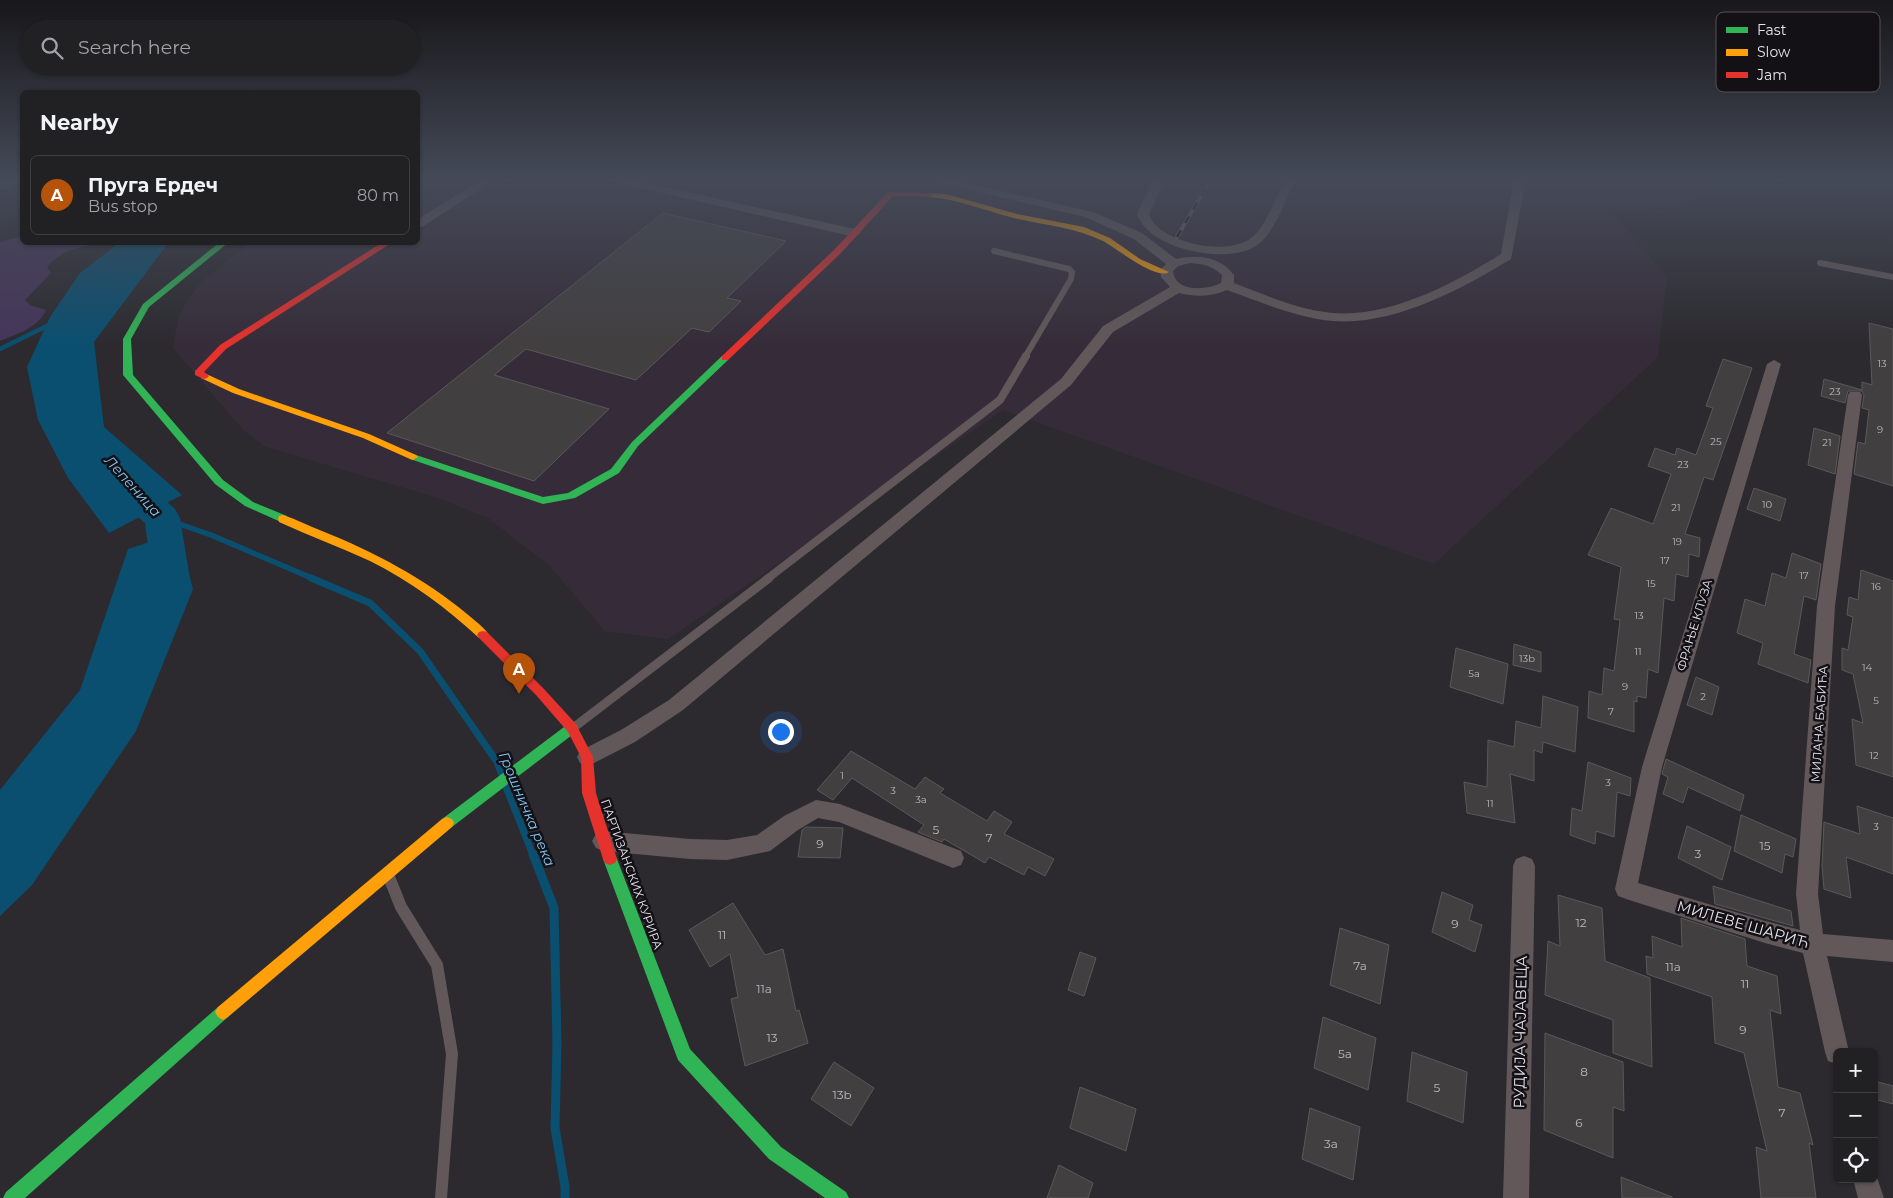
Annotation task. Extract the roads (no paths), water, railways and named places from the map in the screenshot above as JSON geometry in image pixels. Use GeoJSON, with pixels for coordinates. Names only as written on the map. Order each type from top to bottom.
{"type":"FeatureCollection","features":[{"type":"Feature","properties":{"kind":"street"},"geometry":{"type":"LineString","coordinates":[[384,245],[223,347],[198,373],[236,391],[366,436],[420,461],[543,501],[571,496],[615,471],[635,444],[853,235]]}},
{"type":"Feature","properties":{"kind":"street"},"geometry":{"type":"LineString","coordinates":[[1095,235],[1107,240],[1137,261],[1169,268],[1190,259],[1210,262],[1225,270],[1229,280],[1220,290],[1206,293],[1189,292],[1171,284],[1166,278],[1169,268]]}},
{"type":"Feature","properties":{"kind":"street"},"geometry":{"type":"LineString","coordinates":[[1136,235],[1169,268]]}},
{"type":"Feature","properties":{"kind":"street"},"geometry":{"type":"LineString","coordinates":[[1161,235],[1181,244],[1196,248],[1224,250],[1248,246],[1256,241],[1260,235]]}},
{"type":"Feature","properties":{"kind":"street"},"geometry":{"type":"LineString","coordinates":[[1226,285],[1300,311],[1335,317],[1381,314],[1427,297],[1494,265],[1507,256],[1511,235]]}},
{"type":"Feature","properties":{"kind":"street","name":"ПАРТИЗАНСКИХ КУРИРА"},"geometry":{"type":"LineString","coordinates":[[221,245],[146,306],[127,339],[128,375],[219,482],[249,504],[315,534],[361,552],[412,580],[472,624],[540,692],[572,728],[587,757],[589,793],[603,842],[684,1054],[775,1153],[840,1198]]}},
{"type":"Feature","properties":{"kind":"street"},"geometry":{"type":"LineString","coordinates":[[587,757],[628,736],[676,705],[1066,382],[1108,329],[1178,288]]}},
{"type":"Feature","properties":{"kind":"street","name":"ФРАЊЕ КЛУЗА"},"geometry":{"type":"LineString","coordinates":[[1626,889],[1652,767],[1774,364]]}},
{"type":"Feature","properties":{"kind":"street","name":"МИЛАНА БАБИЋА"},"geometry":{"type":"LineString","coordinates":[[1836,1048],[1812,944],[1807,894],[1826,606],[1855,395]]}},
{"type":"Feature","properties":{"kind":"street"},"geometry":{"type":"LineString","coordinates":[[12,1198],[255,984],[428,837],[572,728]]}},
{"type":"Feature","properties":{"kind":"street"},"geometry":{"type":"LineString","coordinates":[[603,842],[727,850],[762,844],[791,823],[816,809],[840,814],[952,858]]}},
{"type":"Feature","properties":{"kind":"street","name":"РУДИЈА ЧАЈАВЕЦА"},"geometry":{"type":"LineString","coordinates":[[1516,1198],[1524,866]]}},
{"type":"Feature","properties":{"kind":"street","name":"МИЛЕВЕ ШАРИЋ"},"geometry":{"type":"LineString","coordinates":[[1626,889],[1765,932],[1812,944],[1893,951]]}},
{"type":"Feature","properties":{"kind":"street"},"geometry":{"type":"LineString","coordinates":[[1867,1183],[1871,1198]]}},
{"type":"Feature","properties":{"kind":"lane"},"geometry":{"type":"LineString","coordinates":[[572,728],[1000,400],[1071,279],[1072,272],[1069,269],[994,251]]}},
{"type":"Feature","properties":{"kind":"lane"},"geometry":{"type":"LineString","coordinates":[[1820,263],[1893,277]]}},
{"type":"Feature","properties":{"kind":"lane"},"geometry":{"type":"LineString","coordinates":[[387,872],[400,908],[437,965],[452,1054],[441,1198]]}},
{"type":"Feature","properties":{"kind":"water"},"geometry":{"type":"Polygon","coordinates":[[[116,245],[168,245],[94,342],[104,427],[182,495],[109,533],[68,478],[38,420],[27,367],[50,317],[80,273],[116,245]]]}},
{"type":"Feature","properties":{"kind":"water"},"geometry":{"type":"Polygon","coordinates":[[[178,533],[193,589],[136,731],[32,885],[0,916],[0,790],[80,690],[128,549],[178,533]]]}},
{"type":"Feature","properties":{"kind":"waterway"},"geometry":{"type":"LineString","coordinates":[[0,349],[53,323]]}},
{"type":"Feature","properties":{"kind":"waterway","name":"Лепеница"},"geometry":{"type":"LineString","coordinates":[[118,471],[143,501],[162,518],[173,591]]}},
{"type":"Feature","properties":{"kind":"waterway","name":"Грошничка река"},"geometry":{"type":"LineString","coordinates":[[162,518],[211,535],[314,579]]}},
{"type":"Feature","properties":{"kind":"waterway","name":"Грошничка река"},"geometry":{"type":"LineString","coordinates":[[311,578],[370,603],[420,651],[497,762],[502,775]]}},
{"type":"Feature","properties":{"kind":"waterway","name":"Грошничка река"},"geometry":{"type":"LineString","coordinates":[[506,787],[533,855]]}},
{"type":"Feature","properties":{"kind":"waterway","name":"Грошничка река"},"geometry":{"type":"LineString","coordinates":[[533,854],[554,908],[557,1044],[555,1128],[565,1187],[565,1198]]}},
{"type":"Feature","properties":{"kind":"place","name":"Пруга Ердеч"},"geometry":{"type":"Point","coordinates":[519,694]}}]}
